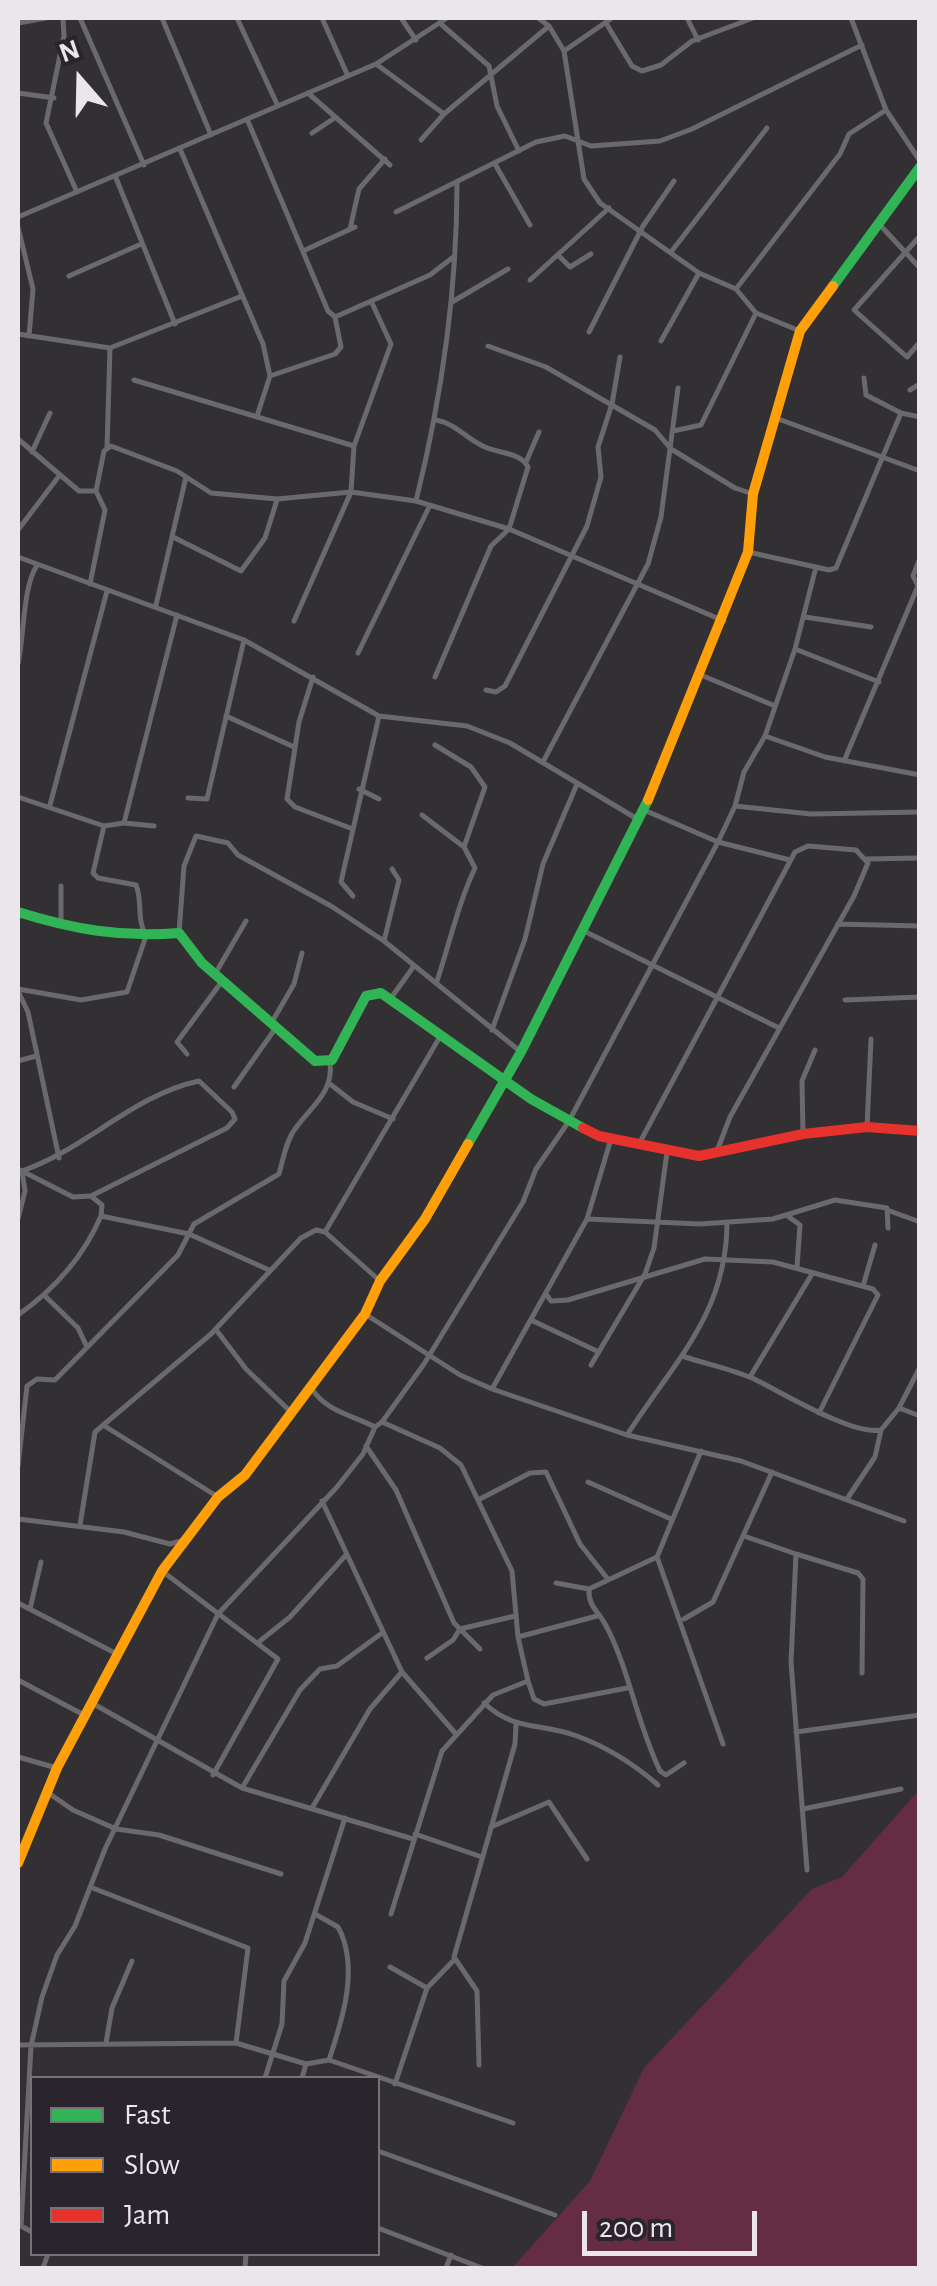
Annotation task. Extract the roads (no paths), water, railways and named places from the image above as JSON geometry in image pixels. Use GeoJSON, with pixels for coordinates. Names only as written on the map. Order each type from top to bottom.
{"type":"FeatureCollection","features":[{"type":"Feature","properties":{"kind":"street"},"geometry":{"type":"LineString","coordinates":[[18,23],[46,18]]}},
{"type":"Feature","properties":{"kind":"street"},"geometry":{"type":"LineString","coordinates":[[62,18],[64,36],[48,132],[77,192]]}},
{"type":"Feature","properties":{"kind":"street"},"geometry":{"type":"LineString","coordinates":[[80,18],[144,165]]}},
{"type":"Feature","properties":{"kind":"street"},"geometry":{"type":"LineString","coordinates":[[162,18],[211,135]]}},
{"type":"Feature","properties":{"kind":"street"},"geometry":{"type":"LineString","coordinates":[[237,18],[277,104]]}},
{"type":"Feature","properties":{"kind":"street"},"geometry":{"type":"LineString","coordinates":[[322,18],[347,75]]}},
{"type":"Feature","properties":{"kind":"street"},"geometry":{"type":"LineString","coordinates":[[401,18],[416,41]]}},
{"type":"Feature","properties":{"kind":"street"},"geometry":{"type":"LineString","coordinates":[[18,217],[376,64],[448,18]]}},
{"type":"Feature","properties":{"kind":"street"},"geometry":{"type":"LineString","coordinates":[[538,18],[549,26],[564,51],[584,179],[609,208],[642,235],[699,273],[736,289],[756,313],[800,331]]}},
{"type":"Feature","properties":{"kind":"street"},"geometry":{"type":"LineString","coordinates":[[564,51],[612,18]]}},
{"type":"Feature","properties":{"kind":"street"},"geometry":{"type":"LineString","coordinates":[[687,18],[698,40]]}},
{"type":"Feature","properties":{"kind":"street"},"geometry":{"type":"LineString","coordinates":[[606,23],[632,66],[642,71],[661,64],[698,40],[753,18]]}},
{"type":"Feature","properties":{"kind":"street"},"geometry":{"type":"LineString","coordinates":[[18,1863],[57,1768],[162,1571],[218,1497],[244,1475],[293,1414],[366,1314],[380,1281],[425,1219],[521,1052],[642,815],[724,621],[748,552],[753,494],[800,331],[880,225],[920,164],[886,110],[850,18]]}},
{"type":"Feature","properties":{"kind":"street"},"geometry":{"type":"LineString","coordinates":[[442,25],[489,66],[488,80],[520,151]]}},
{"type":"Feature","properties":{"kind":"street"},"geometry":{"type":"LineString","coordinates":[[420,140],[444,114],[549,26]]}},
{"type":"Feature","properties":{"kind":"street"},"geometry":{"type":"LineString","coordinates":[[396,212],[556,136],[610,146],[674,136],[862,45]]}},
{"type":"Feature","properties":{"kind":"street"},"geometry":{"type":"LineString","coordinates":[[376,64],[444,114]]}},
{"type":"Feature","properties":{"kind":"street"},"geometry":{"type":"LineString","coordinates":[[18,93],[54,98]]}},
{"type":"Feature","properties":{"kind":"street"},"geometry":{"type":"LineString","coordinates":[[302,250],[353,228],[358,190],[388,162],[333,119],[308,93]]}},
{"type":"Feature","properties":{"kind":"street"},"geometry":{"type":"LineString","coordinates":[[736,289],[840,154],[848,134],[886,110]]}},
{"type":"Feature","properties":{"kind":"street"},"geometry":{"type":"LineString","coordinates":[[247,119],[328,311],[335,317],[338,352],[304,368],[270,376]]}},
{"type":"Feature","properties":{"kind":"street"},"geometry":{"type":"LineString","coordinates":[[312,134],[333,119]]}},
{"type":"Feature","properties":{"kind":"street"},"geometry":{"type":"LineString","coordinates":[[671,252],[767,128]]}},
{"type":"Feature","properties":{"kind":"street"},"geometry":{"type":"LineString","coordinates":[[180,149],[263,344],[270,376],[257,416]]}},
{"type":"Feature","properties":{"kind":"street"},"geometry":{"type":"LineString","coordinates":[[495,164],[530,224]]}},
{"type":"Feature","properties":{"kind":"street"},"geometry":{"type":"LineString","coordinates":[[116,178],[175,324]]}},
{"type":"Feature","properties":{"kind":"street"},"geometry":{"type":"LineString","coordinates":[[589,332],[642,235],[643,226],[674,181]]}},
{"type":"Feature","properties":{"kind":"street"},"geometry":{"type":"LineString","coordinates":[[416,501],[436,420],[452,302],[457,184]]}},
{"type":"Feature","properties":{"kind":"street"},"geometry":{"type":"LineString","coordinates":[[530,280],[609,208]]}},
{"type":"Feature","properties":{"kind":"street"},"geometry":{"type":"LineString","coordinates":[[880,225],[920,268]]}},
{"type":"Feature","properties":{"kind":"street"},"geometry":{"type":"LineString","coordinates":[[18,227],[33,289],[30,336]]}},
{"type":"Feature","properties":{"kind":"street"},"geometry":{"type":"LineString","coordinates":[[920,236],[854,310],[907,357],[920,342]]}},
{"type":"Feature","properties":{"kind":"street"},"geometry":{"type":"LineString","coordinates":[[69,276],[140,244]]}},
{"type":"Feature","properties":{"kind":"street"},"geometry":{"type":"LineString","coordinates":[[559,256],[570,266],[590,254]]}},
{"type":"Feature","properties":{"kind":"street"},"geometry":{"type":"LineString","coordinates":[[335,317],[444,268],[454,256]]}},
{"type":"Feature","properties":{"kind":"street"},"geometry":{"type":"LineString","coordinates":[[452,302],[508,268]]}},
{"type":"Feature","properties":{"kind":"street"},"geometry":{"type":"LineString","coordinates":[[661,342],[699,273]]}},
{"type":"Feature","properties":{"kind":"street"},"geometry":{"type":"LineString","coordinates":[[18,334],[110,348],[242,296]]}},
{"type":"Feature","properties":{"kind":"street"},"geometry":{"type":"LineString","coordinates":[[294,621],[351,492],[354,446],[391,344],[372,302]]}},
{"type":"Feature","properties":{"kind":"street"},"geometry":{"type":"LineString","coordinates":[[674,431],[700,425],[756,313]]}},
{"type":"Feature","properties":{"kind":"street"},"geometry":{"type":"LineString","coordinates":[[488,346],[524,356],[612,404],[655,430],[671,449],[753,494]]}},
{"type":"Feature","properties":{"kind":"street"},"geometry":{"type":"LineString","coordinates":[[90,584],[105,510],[96,492],[107,448],[110,348]]}},
{"type":"Feature","properties":{"kind":"street"},"geometry":{"type":"LineString","coordinates":[[486,690],[496,692],[505,686],[587,526],[601,477],[598,447],[612,404],[620,357]]}},
{"type":"Feature","properties":{"kind":"street"},"geometry":{"type":"LineString","coordinates":[[864,378],[866,394],[901,414],[920,417]]}},
{"type":"Feature","properties":{"kind":"street"},"geometry":{"type":"LineString","coordinates":[[134,380],[354,446]]}},
{"type":"Feature","properties":{"kind":"street"},"geometry":{"type":"LineString","coordinates":[[910,390],[920,384]]}},
{"type":"Feature","properties":{"kind":"street"},"geometry":{"type":"LineString","coordinates":[[544,760],[640,586],[662,518],[678,388]]}},
{"type":"Feature","properties":{"kind":"street"},"geometry":{"type":"LineString","coordinates":[[32,452],[50,413]]}},
{"type":"Feature","properties":{"kind":"street"},"geometry":{"type":"LineString","coordinates":[[748,552],[832,570],[838,565],[901,414]]}},
{"type":"Feature","properties":{"kind":"street"},"geometry":{"type":"LineString","coordinates":[[773,416],[920,471]]}},
{"type":"Feature","properties":{"kind":"street"},"geometry":{"type":"LineString","coordinates":[[436,420],[452,423],[483,447],[526,462]]}},
{"type":"Feature","properties":{"kind":"street"},"geometry":{"type":"LineString","coordinates":[[435,677],[492,546],[510,530],[528,472],[526,462],[539,432]]}},
{"type":"Feature","properties":{"kind":"street"},"geometry":{"type":"LineString","coordinates":[[18,438],[79,492],[96,492]]}},
{"type":"Feature","properties":{"kind":"street"},"geometry":{"type":"LineString","coordinates":[[107,448],[117,447],[186,478],[204,491],[277,500],[351,492],[416,501],[510,530],[724,621]]}},
{"type":"Feature","properties":{"kind":"street"},"geometry":{"type":"LineString","coordinates":[[18,530],[59,476]]}},
{"type":"Feature","properties":{"kind":"street"},"geometry":{"type":"LineString","coordinates":[[156,604],[186,478]]}},
{"type":"Feature","properties":{"kind":"street"},"geometry":{"type":"LineString","coordinates":[[173,537],[236,571],[244,569],[265,538],[277,500]]}},
{"type":"Feature","properties":{"kind":"street"},"geometry":{"type":"LineString","coordinates":[[358,652],[430,505]]}},
{"type":"Feature","properties":{"kind":"street"},"geometry":{"type":"LineString","coordinates":[[18,557],[36,567],[156,604],[244,640],[379,716],[468,726],[544,760],[576,784],[642,815],[718,842],[790,860]]}},
{"type":"Feature","properties":{"kind":"street"},"geometry":{"type":"LineString","coordinates":[[844,760],[918,586],[913,576],[920,558]]}},
{"type":"Feature","properties":{"kind":"street"},"geometry":{"type":"LineString","coordinates":[[18,664],[28,613],[26,587],[36,567]]}},
{"type":"Feature","properties":{"kind":"street"},"geometry":{"type":"LineString","coordinates":[[31,2076],[31,2046],[42,1997],[218,1614],[322,1501],[366,1446],[375,1427],[430,1352],[569,1121],[735,806],[744,772],[764,736],[796,649],[816,567]]}},
{"type":"Feature","properties":{"kind":"street"},"geometry":{"type":"LineString","coordinates":[[50,805],[77,716],[107,591]]}},
{"type":"Feature","properties":{"kind":"street"},"geometry":{"type":"LineString","coordinates":[[124,822],[177,614]]}},
{"type":"Feature","properties":{"kind":"street"},"geometry":{"type":"LineString","coordinates":[[804,617],[871,627]]}},
{"type":"Feature","properties":{"kind":"street"},"geometry":{"type":"LineString","coordinates":[[188,798],[208,799],[244,640]]}},
{"type":"Feature","properties":{"kind":"street"},"geometry":{"type":"LineString","coordinates":[[796,649],[879,682]]}},
{"type":"Feature","properties":{"kind":"street"},"geometry":{"type":"LineString","coordinates":[[700,674],[775,706]]}},
{"type":"Feature","properties":{"kind":"street"},"geometry":{"type":"LineString","coordinates":[[314,677],[285,790],[289,804],[350,828]]}},
{"type":"Feature","properties":{"kind":"street"},"geometry":{"type":"LineString","coordinates":[[226,716],[294,747]]}},
{"type":"Feature","properties":{"kind":"street"},"geometry":{"type":"LineString","coordinates":[[353,896],[341,882],[350,828],[379,716]]}},
{"type":"Feature","properties":{"kind":"street"},"geometry":{"type":"LineString","coordinates":[[764,736],[844,760],[920,775]]}},
{"type":"Feature","properties":{"kind":"street"},"geometry":{"type":"LineString","coordinates":[[434,745],[471,767],[484,784],[464,847]]}},
{"type":"Feature","properties":{"kind":"street"},"geometry":{"type":"LineString","coordinates":[[492,1030],[525,939],[543,864],[576,784]]}},
{"type":"Feature","properties":{"kind":"street"},"geometry":{"type":"LineString","coordinates":[[359,789],[379,799]]}},
{"type":"Feature","properties":{"kind":"street"},"geometry":{"type":"LineString","coordinates":[[18,797],[104,826],[124,822],[154,826]]}},
{"type":"Feature","properties":{"kind":"street"},"geometry":{"type":"LineString","coordinates":[[735,806],[811,814],[920,812]]}},
{"type":"Feature","properties":{"kind":"street"},"geometry":{"type":"LineString","coordinates":[[422,815],[464,847],[475,868],[462,891],[459,918],[437,981]]}},
{"type":"Feature","properties":{"kind":"street"},"geometry":{"type":"LineString","coordinates":[[18,990],[81,1000],[125,995],[146,936],[137,920],[136,885],[98,878],[94,872],[104,826]]}},
{"type":"Feature","properties":{"kind":"street"},"geometry":{"type":"LineString","coordinates":[[330,1062],[315,1062],[273,1027],[178,933],[184,866],[196,836],[228,843],[238,855],[331,906],[384,941],[521,1052]]}},
{"type":"Feature","properties":{"kind":"street"},"geometry":{"type":"LineString","coordinates":[[638,1145],[790,860],[808,846],[853,849],[868,860],[920,858]]}},
{"type":"Feature","properties":{"kind":"street"},"geometry":{"type":"LineString","coordinates":[[716,1154],[730,1117],[838,924],[868,860]]}},
{"type":"Feature","properties":{"kind":"street"},"geometry":{"type":"LineString","coordinates":[[384,941],[400,880],[392,869]]}},
{"type":"Feature","properties":{"kind":"street"},"geometry":{"type":"LineString","coordinates":[[56,922],[61,919],[61,886]]}},
{"type":"Feature","properties":{"kind":"street"},"geometry":{"type":"LineString","coordinates":[[18,912],[79,932],[146,936],[178,933]]}},
{"type":"Feature","properties":{"kind":"street"},"geometry":{"type":"LineString","coordinates":[[187,1054],[177,1042],[219,977],[246,922]]}},
{"type":"Feature","properties":{"kind":"street"},"geometry":{"type":"LineString","coordinates":[[838,924],[920,926]]}},
{"type":"Feature","properties":{"kind":"street"},"geometry":{"type":"LineString","coordinates":[[584,931],[779,1028]]}},
{"type":"Feature","properties":{"kind":"street"},"geometry":{"type":"LineString","coordinates":[[234,1086],[273,1027],[294,984],[302,953]]}},
{"type":"Feature","properties":{"kind":"street"},"geometry":{"type":"LineString","coordinates":[[391,998],[414,966]]}},
{"type":"Feature","properties":{"kind":"street"},"geometry":{"type":"LineString","coordinates":[[18,990],[28,1012],[60,1158]]}},
{"type":"Feature","properties":{"kind":"street"},"geometry":{"type":"LineString","coordinates":[[18,1466],[26,1386],[37,1379],[55,1380],[178,1255],[194,1224],[279,1174],[292,1132],[329,1084],[330,1062],[366,996],[376,992],[391,998],[569,1121],[611,1139],[667,1152],[716,1154],[803,1134],[868,1127],[920,1131]]}},
{"type":"Feature","properties":{"kind":"street"},"geometry":{"type":"LineString","coordinates":[[845,1000],[920,997]]}},
{"type":"Feature","properties":{"kind":"street"},"geometry":{"type":"LineString","coordinates":[[325,1232],[440,1035]]}},
{"type":"Feature","properties":{"kind":"street"},"geometry":{"type":"LineString","coordinates":[[868,1127],[871,1039]]}},
{"type":"Feature","properties":{"kind":"street"},"geometry":{"type":"LineString","coordinates":[[803,1134],[802,1081],[815,1050]]}},
{"type":"Feature","properties":{"kind":"street"},"geometry":{"type":"LineString","coordinates":[[18,1061],[36,1056]]}},
{"type":"Feature","properties":{"kind":"street"},"geometry":{"type":"LineString","coordinates":[[199,1081],[232,1112],[234,1119],[227,1128],[91,1196],[73,1197],[20,1170],[60,1158],[139,1104],[181,1083],[199,1081]]}},
{"type":"Feature","properties":{"kind":"street"},"geometry":{"type":"LineString","coordinates":[[329,1084],[353,1102],[393,1119]]}},
{"type":"Feature","properties":{"kind":"street"},"geometry":{"type":"LineString","coordinates":[[492,1389],[586,1219],[611,1139]]}},
{"type":"Feature","properties":{"kind":"street"},"geometry":{"type":"LineString","coordinates":[[591,1365],[644,1274],[659,1223],[667,1152]]}},
{"type":"Feature","properties":{"kind":"street"},"geometry":{"type":"LineString","coordinates":[[18,1219],[25,1191],[20,1170]]}},
{"type":"Feature","properties":{"kind":"street"},"geometry":{"type":"LineString","coordinates":[[18,1315],[45,1296],[88,1246],[102,1205],[91,1196]]}},
{"type":"Feature","properties":{"kind":"street"},"geometry":{"type":"LineString","coordinates":[[586,1219],[727,1222],[789,1217],[835,1200],[890,1211],[920,1222]]}},
{"type":"Feature","properties":{"kind":"street"},"geometry":{"type":"LineString","coordinates":[[888,1228],[890,1211]]}},
{"type":"Feature","properties":{"kind":"street"},"geometry":{"type":"LineString","coordinates":[[101,1216],[189,1234],[269,1270]]}},
{"type":"Feature","properties":{"kind":"street"},"geometry":{"type":"LineString","coordinates":[[789,1217],[800,1226],[797,1267]]}},
{"type":"Feature","properties":{"kind":"street"},"geometry":{"type":"LineString","coordinates":[[627,1435],[685,1356],[711,1308],[728,1260],[727,1222]]}},
{"type":"Feature","properties":{"kind":"street"},"geometry":{"type":"LineString","coordinates":[[80,1525],[95,1432],[217,1328],[309,1232],[325,1232],[380,1281]]}},
{"type":"Feature","properties":{"kind":"street"},"geometry":{"type":"LineString","coordinates":[[863,1286],[875,1244]]}},
{"type":"Feature","properties":{"kind":"street"},"geometry":{"type":"LineString","coordinates":[[546,1294],[551,1300],[568,1300],[705,1258],[797,1267],[863,1286],[878,1295],[819,1413]]}},
{"type":"Feature","properties":{"kind":"street"},"geometry":{"type":"LineString","coordinates":[[750,1378],[812,1274]]}},
{"type":"Feature","properties":{"kind":"street"},"geometry":{"type":"LineString","coordinates":[[45,1296],[78,1328],[87,1347]]}},
{"type":"Feature","properties":{"kind":"street"},"geometry":{"type":"LineString","coordinates":[[366,1314],[460,1375],[492,1389],[627,1435],[772,1472],[904,1521]]}},
{"type":"Feature","properties":{"kind":"street"},"geometry":{"type":"LineString","coordinates":[[531,1320],[599,1352]]}},
{"type":"Feature","properties":{"kind":"street"},"geometry":{"type":"LineString","coordinates":[[217,1328],[246,1369],[293,1414]]}},
{"type":"Feature","properties":{"kind":"street"},"geometry":{"type":"LineString","coordinates":[[685,1356],[750,1378],[819,1413],[870,1432],[881,1430]]}},
{"type":"Feature","properties":{"kind":"street"},"geometry":{"type":"LineString","coordinates":[[846,1500],[876,1457],[881,1430],[899,1408],[920,1367]]}},
{"type":"Feature","properties":{"kind":"street"},"geometry":{"type":"LineString","coordinates":[[312,1389],[320,1402],[375,1427]]}},
{"type":"Feature","properties":{"kind":"street"},"geometry":{"type":"LineString","coordinates":[[899,1408],[920,1416]]}},
{"type":"Feature","properties":{"kind":"street"},"geometry":{"type":"LineString","coordinates":[[382,1422],[455,1457],[480,1499],[512,1571],[518,1637],[534,1699],[544,1704],[627,1688]]}},
{"type":"Feature","properties":{"kind":"street"},"geometry":{"type":"LineString","coordinates":[[103,1425],[218,1497]]}},
{"type":"Feature","properties":{"kind":"street"},"geometry":{"type":"LineString","coordinates":[[366,1446],[396,1490],[460,1629],[480,1649]]}},
{"type":"Feature","properties":{"kind":"street"},"geometry":{"type":"LineString","coordinates":[[701,1451],[657,1557],[683,1620],[724,1744]]}},
{"type":"Feature","properties":{"kind":"street"},"geometry":{"type":"LineString","coordinates":[[480,1499],[530,1472],[546,1472],[575,1536],[607,1578]]}},
{"type":"Feature","properties":{"kind":"street"},"geometry":{"type":"LineString","coordinates":[[683,1620],[713,1602],[772,1472]]}},
{"type":"Feature","properties":{"kind":"street"},"geometry":{"type":"LineString","coordinates":[[588,1482],[671,1519]]}},
{"type":"Feature","properties":{"kind":"street"},"geometry":{"type":"LineString","coordinates":[[322,1501],[402,1672],[454,1732]]}},
{"type":"Feature","properties":{"kind":"street"},"geometry":{"type":"LineString","coordinates":[[18,1519],[80,1525],[170,1544],[182,1541]]}},
{"type":"Feature","properties":{"kind":"street"},"geometry":{"type":"LineString","coordinates":[[744,1536],[858,1573],[864,1579],[862,1674]]}},
{"type":"Feature","properties":{"kind":"street"},"geometry":{"type":"LineString","coordinates":[[796,1554],[791,1632],[807,1870]]}},
{"type":"Feature","properties":{"kind":"street"},"geometry":{"type":"LineString","coordinates":[[260,1642],[290,1617],[346,1555]]}},
{"type":"Feature","properties":{"kind":"street"},"geometry":{"type":"LineString","coordinates":[[556,1583],[589,1590],[657,1557]]}},
{"type":"Feature","properties":{"kind":"street"},"geometry":{"type":"LineString","coordinates":[[30,1609],[41,1562]]}},
{"type":"Feature","properties":{"kind":"street"},"geometry":{"type":"LineString","coordinates":[[162,1571],[278,1659],[213,1775]]}},
{"type":"Feature","properties":{"kind":"street"},"geometry":{"type":"LineString","coordinates":[[589,1590],[660,1771],[666,1775],[684,1764]]}},
{"type":"Feature","properties":{"kind":"street"},"geometry":{"type":"LineString","coordinates":[[18,1603],[117,1654]]}},
{"type":"Feature","properties":{"kind":"street"},"geometry":{"type":"LineString","coordinates":[[427,1658],[453,1640],[460,1629],[516,1616]]}},
{"type":"Feature","properties":{"kind":"street"},"geometry":{"type":"LineString","coordinates":[[518,1637],[598,1616]]}},
{"type":"Feature","properties":{"kind":"street"},"geometry":{"type":"LineString","coordinates":[[242,1788],[288,1707],[314,1674],[337,1666],[382,1632]]}},
{"type":"Feature","properties":{"kind":"street"},"geometry":{"type":"LineString","coordinates":[[312,1808],[370,1709],[402,1672]]}},
{"type":"Feature","properties":{"kind":"street"},"geometry":{"type":"LineString","coordinates":[[18,1680],[84,1716]]}},
{"type":"Feature","properties":{"kind":"street"},"geometry":{"type":"LineString","coordinates":[[391,1914],[442,1751],[454,1732],[484,1703],[528,1682]]}},
{"type":"Feature","properties":{"kind":"street"},"geometry":{"type":"LineString","coordinates":[[92,1703],[242,1788],[482,1857]]}},
{"type":"Feature","properties":{"kind":"street"},"geometry":{"type":"LineString","coordinates":[[484,1703],[516,1726],[578,1736],[632,1763],[658,1785]]}},
{"type":"Feature","properties":{"kind":"street"},"geometry":{"type":"LineString","coordinates":[[796,1732],[920,1715]]}},
{"type":"Feature","properties":{"kind":"street"},"geometry":{"type":"LineString","coordinates":[[395,2084],[427,1988],[454,1960],[516,1726]]}},
{"type":"Feature","properties":{"kind":"street"},"geometry":{"type":"LineString","coordinates":[[18,1757],[57,1768]]}},
{"type":"Feature","properties":{"kind":"street"},"geometry":{"type":"LineString","coordinates":[[803,1809],[900,1789]]}},
{"type":"Feature","properties":{"kind":"street"},"geometry":{"type":"LineString","coordinates":[[47,1792],[73,1810],[116,1829],[159,1835],[281,1874]]}},
{"type":"Feature","properties":{"kind":"street"},"geometry":{"type":"LineString","coordinates":[[492,1828],[549,1802],[587,1859]]}},
{"type":"Feature","properties":{"kind":"street"},"geometry":{"type":"LineString","coordinates":[[265,2076],[270,2051],[282,2024],[284,1982],[314,1914],[345,1818]]}},
{"type":"Feature","properties":{"kind":"street"},"geometry":{"type":"LineString","coordinates":[[90,1887],[248,1948],[236,2043]]}},
{"type":"Feature","properties":{"kind":"street"},"geometry":{"type":"LineString","coordinates":[[314,1914],[338,1927],[348,1961],[342,2020],[329,2060]]}},
{"type":"Feature","properties":{"kind":"street"},"geometry":{"type":"LineString","coordinates":[[454,1960],[470,1974],[477,1990],[479,2065]]}},
{"type":"Feature","properties":{"kind":"street"},"geometry":{"type":"LineString","coordinates":[[106,2042],[112,2008],[132,1961]]}},
{"type":"Feature","properties":{"kind":"street"},"geometry":{"type":"LineString","coordinates":[[390,1966],[427,1988]]}},
{"type":"Feature","properties":{"kind":"street"},"geometry":{"type":"LineString","coordinates":[[18,2045],[236,2043],[306,2064],[329,2060],[373,2076]]}},
{"type":"Feature","properties":{"kind":"street"},"geometry":{"type":"LineString","coordinates":[[303,2076],[306,2064]]}},
{"type":"Feature","properties":{"kind":"street"},"geometry":{"type":"LineString","coordinates":[[380,2079],[513,2123]]}},
{"type":"Feature","properties":{"kind":"street"},"geometry":{"type":"LineString","coordinates":[[380,2152],[555,2214]]}},
{"type":"Feature","properties":{"kind":"street"},"geometry":{"type":"LineString","coordinates":[[30,2161],[21,2226],[30,2231]]}},
{"type":"Feature","properties":{"kind":"street"},"geometry":{"type":"LineString","coordinates":[[380,2229],[482,2268]]}},
{"type":"Feature","properties":{"kind":"street"},"geometry":{"type":"LineString","coordinates":[[446,2268],[450,2254]]}}]}
